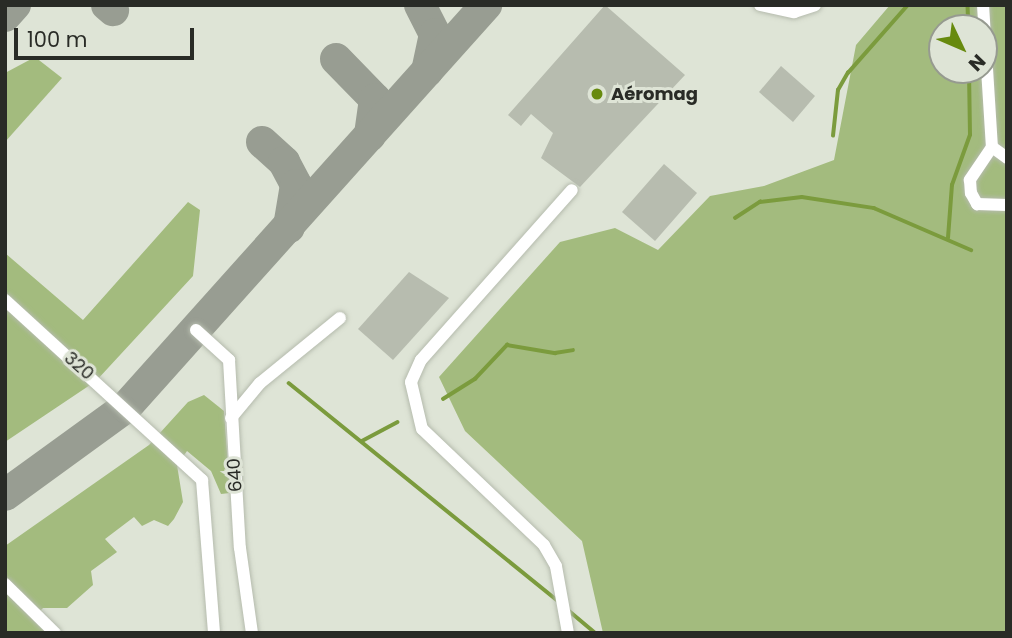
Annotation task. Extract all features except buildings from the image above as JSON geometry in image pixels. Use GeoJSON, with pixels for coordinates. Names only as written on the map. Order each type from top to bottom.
{"type":"FeatureCollection","features":[{"type":"Feature","properties":{"kind":"lane"},"geometry":{"type":"LineString","coordinates":[[760,5],[794,12],[815,5]]}},
{"type":"Feature","properties":{"kind":"lane"},"geometry":{"type":"LineString","coordinates":[[983,5],[992,147],[970,180],[971,193],[977,204],[1007,205]]}},
{"type":"Feature","properties":{"kind":"lane"},"geometry":{"type":"LineString","coordinates":[[992,147],[1007,158]]}},
{"type":"Feature","properties":{"kind":"lane"},"geometry":{"type":"LineString","coordinates":[[568,633],[556,566],[544,545],[422,429],[411,382],[438,340],[572,190]]}},
{"type":"Feature","properties":{"kind":"lane","name":"320"},"geometry":{"type":"LineString","coordinates":[[5,300],[153,432],[202,480],[214,633]]}},
{"type":"Feature","properties":{"kind":"lane"},"geometry":{"type":"LineString","coordinates":[[231,418],[260,383],[340,318]]}},
{"type":"Feature","properties":{"kind":"lane","name":"640"},"geometry":{"type":"LineString","coordinates":[[197,330],[229,360],[231,418],[252,633]]}},
{"type":"Feature","properties":{"kind":"lane"},"geometry":{"type":"LineString","coordinates":[[5,584],[55,633]]}},
{"type":"Feature","properties":{"kind":"green space"},"geometry":{"type":"Polygon","coordinates":[[[890,5],[1007,5],[1007,633],[603,633],[582,541],[465,431],[439,377],[560,242],[615,228],[658,250],[710,196],[764,186],[834,160],[856,45],[890,5]]]}},
{"type":"Feature","properties":{"kind":"green space"},"geometry":{"type":"Polygon","coordinates":[[[35,57],[62,78],[5,142],[5,73],[35,57]]]}},
{"type":"Feature","properties":{"kind":"green space"},"geometry":{"type":"Polygon","coordinates":[[[188,202],[200,210],[193,276],[96,381],[5,442],[5,253],[83,320],[188,202]]]}},
{"type":"Feature","properties":{"kind":"green space"},"geometry":{"type":"Polygon","coordinates":[[[204,395],[224,411],[230,493],[221,494],[211,471],[187,451],[177,465],[183,502],[168,526],[154,520],[142,526],[134,517],[105,539],[117,552],[91,571],[93,585],[67,608],[43,608],[32,619],[47,633],[5,633],[5,546],[149,445],[188,402],[204,395]]]}},
{"type":"Feature","properties":{"kind":"waterway"},"geometry":{"type":"LineString","coordinates":[[833,136],[838,90],[848,73],[908,5]]}},
{"type":"Feature","properties":{"kind":"waterway"},"geometry":{"type":"LineString","coordinates":[[968,5],[968,14]]}},
{"type":"Feature","properties":{"kind":"waterway"},"geometry":{"type":"LineString","coordinates":[[948,238],[952,185],[970,135],[969,84]]}},
{"type":"Feature","properties":{"kind":"waterway"},"geometry":{"type":"LineString","coordinates":[[735,218],[760,202],[802,197],[874,208],[971,250]]}},
{"type":"Feature","properties":{"kind":"waterway"},"geometry":{"type":"LineString","coordinates":[[443,399],[475,379],[507,345],[555,353],[573,350]]}},
{"type":"Feature","properties":{"kind":"waterway"},"geometry":{"type":"LineString","coordinates":[[289,383],[559,602]]}},
{"type":"Feature","properties":{"kind":"waterway"},"geometry":{"type":"LineString","coordinates":[[362,441],[397,422]]}},
{"type":"Feature","properties":{"kind":"waterway"},"geometry":{"type":"LineString","coordinates":[[567,609],[596,633]]}},
{"type":"Feature","properties":{"kind":"taxiway"},"geometry":{"type":"LineString","coordinates":[[5,16],[15,5]]}},
{"type":"Feature","properties":{"kind":"taxiway"},"geometry":{"type":"LineString","coordinates":[[107,5],[113,10]]}},
{"type":"Feature","properties":{"kind":"taxiway"},"geometry":{"type":"LineString","coordinates":[[420,5],[435,34],[427,71]]}},
{"type":"Feature","properties":{"kind":"taxiway"},"geometry":{"type":"LineString","coordinates":[[5,495],[126,407],[486,5]]}},
{"type":"Feature","properties":{"kind":"taxiway"},"geometry":{"type":"LineString","coordinates":[[336,59],[375,99],[370,136]]}},
{"type":"Feature","properties":{"kind":"taxiway"},"geometry":{"type":"LineString","coordinates":[[262,142],[284,162],[296,185],[289,227]]}},
{"type":"Feature","properties":{"kind":"place","name":"Aéromag"},"geometry":{"type":"Point","coordinates":[597,94]}}]}
